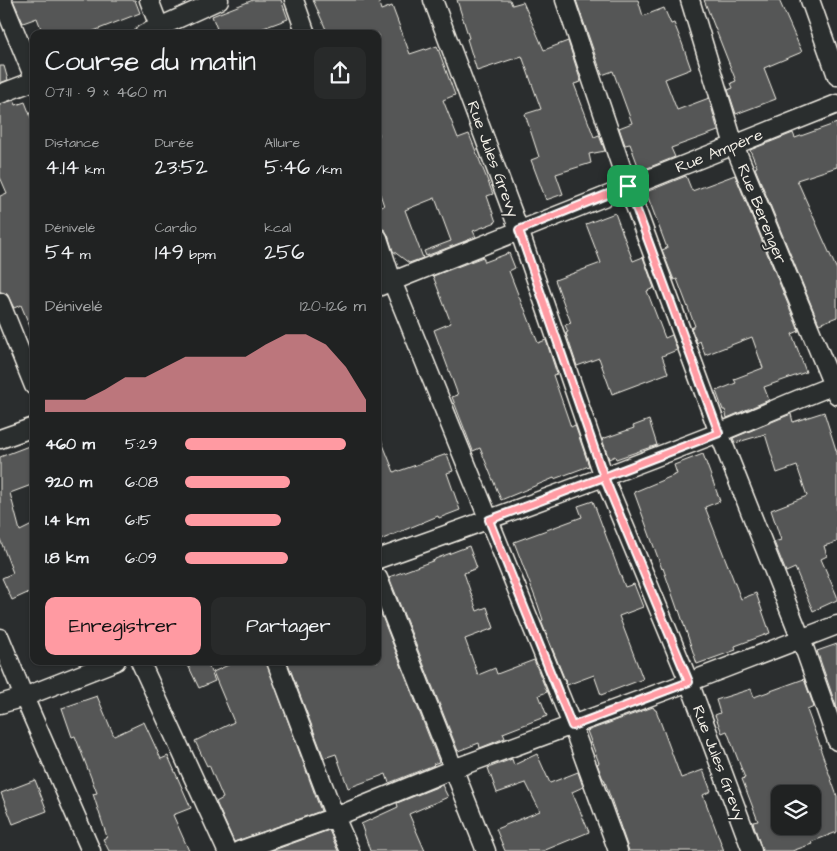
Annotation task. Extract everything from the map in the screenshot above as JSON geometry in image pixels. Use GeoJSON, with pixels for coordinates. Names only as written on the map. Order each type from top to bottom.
{"type":"FeatureCollection","features":[{"type":"Feature","properties":{"kind":"street"},"geometry":{"type":"LineString","coordinates":[[2,0],[30,70]]}},
{"type":"Feature","properties":{"kind":"street"},"geometry":{"type":"LineString","coordinates":[[149,0],[155,30]]}},
{"type":"Feature","properties":{"kind":"street"},"geometry":{"type":"LineString","coordinates":[[159,30],[219,0]]}},
{"type":"Feature","properties":{"kind":"street"},"geometry":{"type":"LineString","coordinates":[[294,0],[305,30]]}},
{"type":"Feature","properties":{"kind":"street","name":"Rue Jules Grevy"},"geometry":{"type":"LineString","coordinates":[[434,0],[519,230],[604,477],[689,682],[752,851]]}},
{"type":"Feature","properties":{"kind":"street"},"geometry":{"type":"LineString","coordinates":[[565,0],[628,186],[719,433],[801,639],[837,741]]}},
{"type":"Feature","properties":{"kind":"street","name":"Rue Berenger"},"geometry":{"type":"LineString","coordinates":[[690,0],[734,145],[836,388]]}},
{"type":"Feature","properties":{"kind":"street"},"geometry":{"type":"LineString","coordinates":[[810,0],[837,76]]}},
{"type":"Feature","properties":{"kind":"street"},"geometry":{"type":"LineString","coordinates":[[0,94],[30,82]]}},
{"type":"Feature","properties":{"kind":"street","name":"Rue Ampère"},"geometry":{"type":"LineString","coordinates":[[385,284],[837,104]]}},
{"type":"Feature","properties":{"kind":"street"},"geometry":{"type":"LineString","coordinates":[[381,258],[385,284],[489,520],[572,726],[618,851]]}},
{"type":"Feature","properties":{"kind":"street"},"geometry":{"type":"LineString","coordinates":[[0,302],[30,376]]}},
{"type":"Feature","properties":{"kind":"street"},"geometry":{"type":"LineString","coordinates":[[381,559],[604,477],[836,388]]}},
{"type":"Feature","properties":{"kind":"street"},"geometry":{"type":"LineString","coordinates":[[0,439],[30,428]]}},
{"type":"Feature","properties":{"kind":"street"},"geometry":{"type":"LineString","coordinates":[[381,586],[486,851]]}},
{"type":"Feature","properties":{"kind":"street"},"geometry":{"type":"LineString","coordinates":[[239,851],[335,817],[453,769],[572,726],[837,625]]}},
{"type":"Feature","properties":{"kind":"street"},"geometry":{"type":"LineString","coordinates":[[0,638],[91,851]]}},
{"type":"Feature","properties":{"kind":"street"},"geometry":{"type":"LineString","coordinates":[[0,704],[24,697],[106,665]]}},
{"type":"Feature","properties":{"kind":"street"},"geometry":{"type":"LineString","coordinates":[[142,665],[227,851]]}},
{"type":"Feature","properties":{"kind":"street"},"geometry":{"type":"LineString","coordinates":[[278,665],[335,817],[350,851]]}},
{"type":"Feature","properties":{"kind":"building"},"geometry":{"type":"Polygon","coordinates":[[[13,0],[135,0],[140,13],[96,30],[42,30],[37,18],[23,23],[13,0]]]}},
{"type":"Feature","properties":{"kind":"building"},"geometry":{"type":"Polygon","coordinates":[[[253,0],[281,0],[288,19],[258,30],[217,30],[212,16],[253,0]]]}},
{"type":"Feature","properties":{"kind":"building"},"geometry":{"type":"Polygon","coordinates":[[[313,0],[378,0],[381,10],[392,6],[410,54],[437,46],[455,95],[443,100],[458,138],[469,134],[493,194],[487,196],[496,222],[473,231],[476,237],[426,256],[424,251],[451,241],[435,198],[405,210],[423,258],[409,263],[393,251],[388,235],[381,228],[381,206],[384,206],[381,197],[381,30],[326,30],[313,0]]]}},
{"type":"Feature","properties":{"kind":"building"},"geometry":{"type":"Polygon","coordinates":[[[457,0],[510,0],[512,5],[523,2],[544,50],[568,41],[581,82],[574,84],[594,137],[599,135],[605,151],[589,154],[591,163],[556,174],[563,194],[546,200],[531,160],[539,157],[525,114],[541,109],[522,56],[477,71],[457,0]]]}},
{"type":"Feature","properties":{"kind":"building"},"geometry":{"type":"Polygon","coordinates":[[[576,0],[638,0],[643,16],[664,8],[671,24],[674,23],[691,69],[665,79],[677,110],[709,98],[718,131],[671,148],[675,157],[640,171],[630,144],[625,145],[619,128],[632,123],[613,71],[602,75],[576,0]]]}},
{"type":"Feature","properties":{"kind":"building"},"geometry":{"type":"Polygon","coordinates":[[[704,0],[779,0],[802,52],[764,68],[776,99],[736,114],[728,90],[733,88],[731,83],[736,81],[704,0]]]}},
{"type":"Feature","properties":{"kind":"building"},"geometry":{"type":"Polygon","coordinates":[[[0,66],[4,66],[8,80],[0,83],[0,66]]]}},
{"type":"Feature","properties":{"kind":"building"},"geometry":{"type":"Polygon","coordinates":[[[14,100],[16,105],[25,102],[30,115],[30,327],[21,305],[14,308],[7,294],[0,292],[0,196],[7,193],[0,177],[0,104],[14,100]]]}},
{"type":"Feature","properties":{"kind":"building"},"geometry":{"type":"Polygon","coordinates":[[[837,123],[837,167],[797,180],[837,270],[837,317],[819,324],[755,168],[757,167],[750,150],[793,133],[795,138],[837,123]]]}},
{"type":"Feature","properties":{"kind":"building"},"geometry":{"type":"Polygon","coordinates":[[[735,175],[799,331],[792,334],[806,372],[764,387],[769,400],[727,418],[716,391],[736,383],[734,379],[763,368],[752,337],[705,355],[700,341],[697,343],[691,328],[695,326],[677,279],[674,280],[662,250],[667,248],[646,192],[686,176],[692,191],[735,175]]]}},
{"type":"Feature","properties":{"kind":"building"},"geometry":{"type":"Polygon","coordinates":[[[615,213],[633,261],[643,257],[654,288],[647,291],[665,338],[672,335],[677,350],[662,356],[668,373],[612,394],[599,358],[577,366],[566,333],[568,332],[565,325],[571,323],[555,280],[601,263],[586,224],[615,213]]]}},
{"type":"Feature","properties":{"kind":"building"},"geometry":{"type":"Polygon","coordinates":[[[509,253],[515,268],[509,271],[538,343],[546,340],[557,374],[553,375],[571,427],[575,425],[589,466],[501,500],[480,448],[473,451],[452,397],[458,395],[434,330],[451,323],[433,276],[483,257],[485,262],[509,253]]]}},
{"type":"Feature","properties":{"kind":"building"},"geometry":{"type":"Polygon","coordinates":[[[824,412],[837,453],[837,542],[824,546],[827,556],[821,559],[837,600],[813,611],[795,568],[786,572],[774,542],[781,540],[771,510],[807,496],[797,466],[777,473],[765,434],[735,443],[733,438],[791,414],[793,422],[824,412]]]}},
{"type":"Feature","properties":{"kind":"building"},"geometry":{"type":"Polygon","coordinates":[[[649,420],[657,445],[616,459],[615,456],[609,459],[602,439],[634,428],[633,426],[649,420]]]}},
{"type":"Feature","properties":{"kind":"building"},"geometry":{"type":"Polygon","coordinates":[[[381,440],[394,472],[447,454],[453,471],[447,473],[460,510],[439,518],[438,516],[381,540],[381,440]]]}},
{"type":"Feature","properties":{"kind":"building"},"geometry":{"type":"Polygon","coordinates":[[[30,446],[30,486],[10,493],[20,531],[30,526],[30,592],[12,600],[2,578],[13,573],[0,539],[0,457],[30,446]]]}},
{"type":"Feature","properties":{"kind":"building"},"geometry":{"type":"Polygon","coordinates":[[[703,454],[720,501],[705,507],[741,599],[756,593],[770,633],[735,646],[736,650],[697,664],[679,610],[634,492],[677,474],[674,465],[703,454]]]}},
{"type":"Feature","properties":{"kind":"building"},"geometry":{"type":"Polygon","coordinates":[[[593,501],[625,587],[634,584],[643,607],[619,616],[643,679],[601,695],[594,675],[567,685],[541,621],[543,620],[538,605],[514,542],[582,517],[578,506],[593,501]]]}},
{"type":"Feature","properties":{"kind":"building"},"geometry":{"type":"Polygon","coordinates":[[[469,546],[477,568],[464,573],[477,611],[487,607],[494,628],[465,639],[478,675],[495,668],[497,674],[534,660],[547,692],[539,695],[547,716],[503,733],[505,738],[480,748],[479,743],[458,751],[389,577],[469,546]]]}},
{"type":"Feature","properties":{"kind":"building"},"geometry":{"type":"Polygon","coordinates":[[[381,614],[439,762],[389,783],[386,774],[348,788],[336,754],[324,758],[289,665],[381,665],[381,614]]]}},
{"type":"Feature","properties":{"kind":"building"},"geometry":{"type":"Polygon","coordinates":[[[837,644],[837,709],[817,651],[837,644]]]}},
{"type":"Feature","properties":{"kind":"building"},"geometry":{"type":"Polygon","coordinates":[[[188,665],[208,665],[215,681],[199,688],[188,665]]]}},
{"type":"Feature","properties":{"kind":"building"},"geometry":{"type":"Polygon","coordinates":[[[228,665],[267,665],[321,811],[234,842],[216,802],[223,798],[209,765],[207,766],[195,741],[234,722],[213,672],[228,665]]]}},
{"type":"Feature","properties":{"kind":"building"},"geometry":{"type":"Polygon","coordinates":[[[804,679],[814,707],[807,710],[837,796],[837,832],[792,851],[762,851],[753,822],[758,821],[742,779],[745,778],[727,731],[722,733],[715,715],[720,713],[716,700],[751,689],[754,697],[804,679]]]}},
{"type":"Feature","properties":{"kind":"building"},"geometry":{"type":"Polygon","coordinates":[[[97,696],[114,736],[144,722],[161,759],[168,756],[191,808],[173,815],[189,851],[109,851],[103,839],[107,837],[93,794],[97,793],[75,736],[72,737],[62,708],[97,696]]]}},
{"type":"Feature","properties":{"kind":"building"},"geometry":{"type":"Polygon","coordinates":[[[653,707],[656,710],[681,778],[703,770],[711,791],[703,795],[724,851],[629,851],[587,731],[653,707]]]}},
{"type":"Feature","properties":{"kind":"building"},"geometry":{"type":"Polygon","coordinates":[[[537,754],[550,783],[578,772],[583,787],[572,792],[589,832],[543,851],[505,851],[496,829],[540,811],[526,783],[497,793],[488,768],[512,759],[514,765],[537,754]]]}},
{"type":"Feature","properties":{"kind":"building"},"geometry":{"type":"Polygon","coordinates":[[[35,780],[47,811],[13,824],[1,793],[35,780]]]}},
{"type":"Feature","properties":{"kind":"building"},"geometry":{"type":"Polygon","coordinates":[[[442,785],[448,797],[409,814],[425,851],[370,851],[361,824],[398,807],[397,803],[442,785]]]}},
{"type":"Feature","properties":{"kind":"building"},"geometry":{"type":"Polygon","coordinates":[[[329,830],[338,851],[271,851],[329,830]]]}},
{"type":"Feature","properties":{"kind":"route"},"geometry":{"type":"LineString","coordinates":[[628,186],[519,230],[604,477],[489,520],[572,726],[689,682],[604,477],[719,433],[628,186]]}}]}
